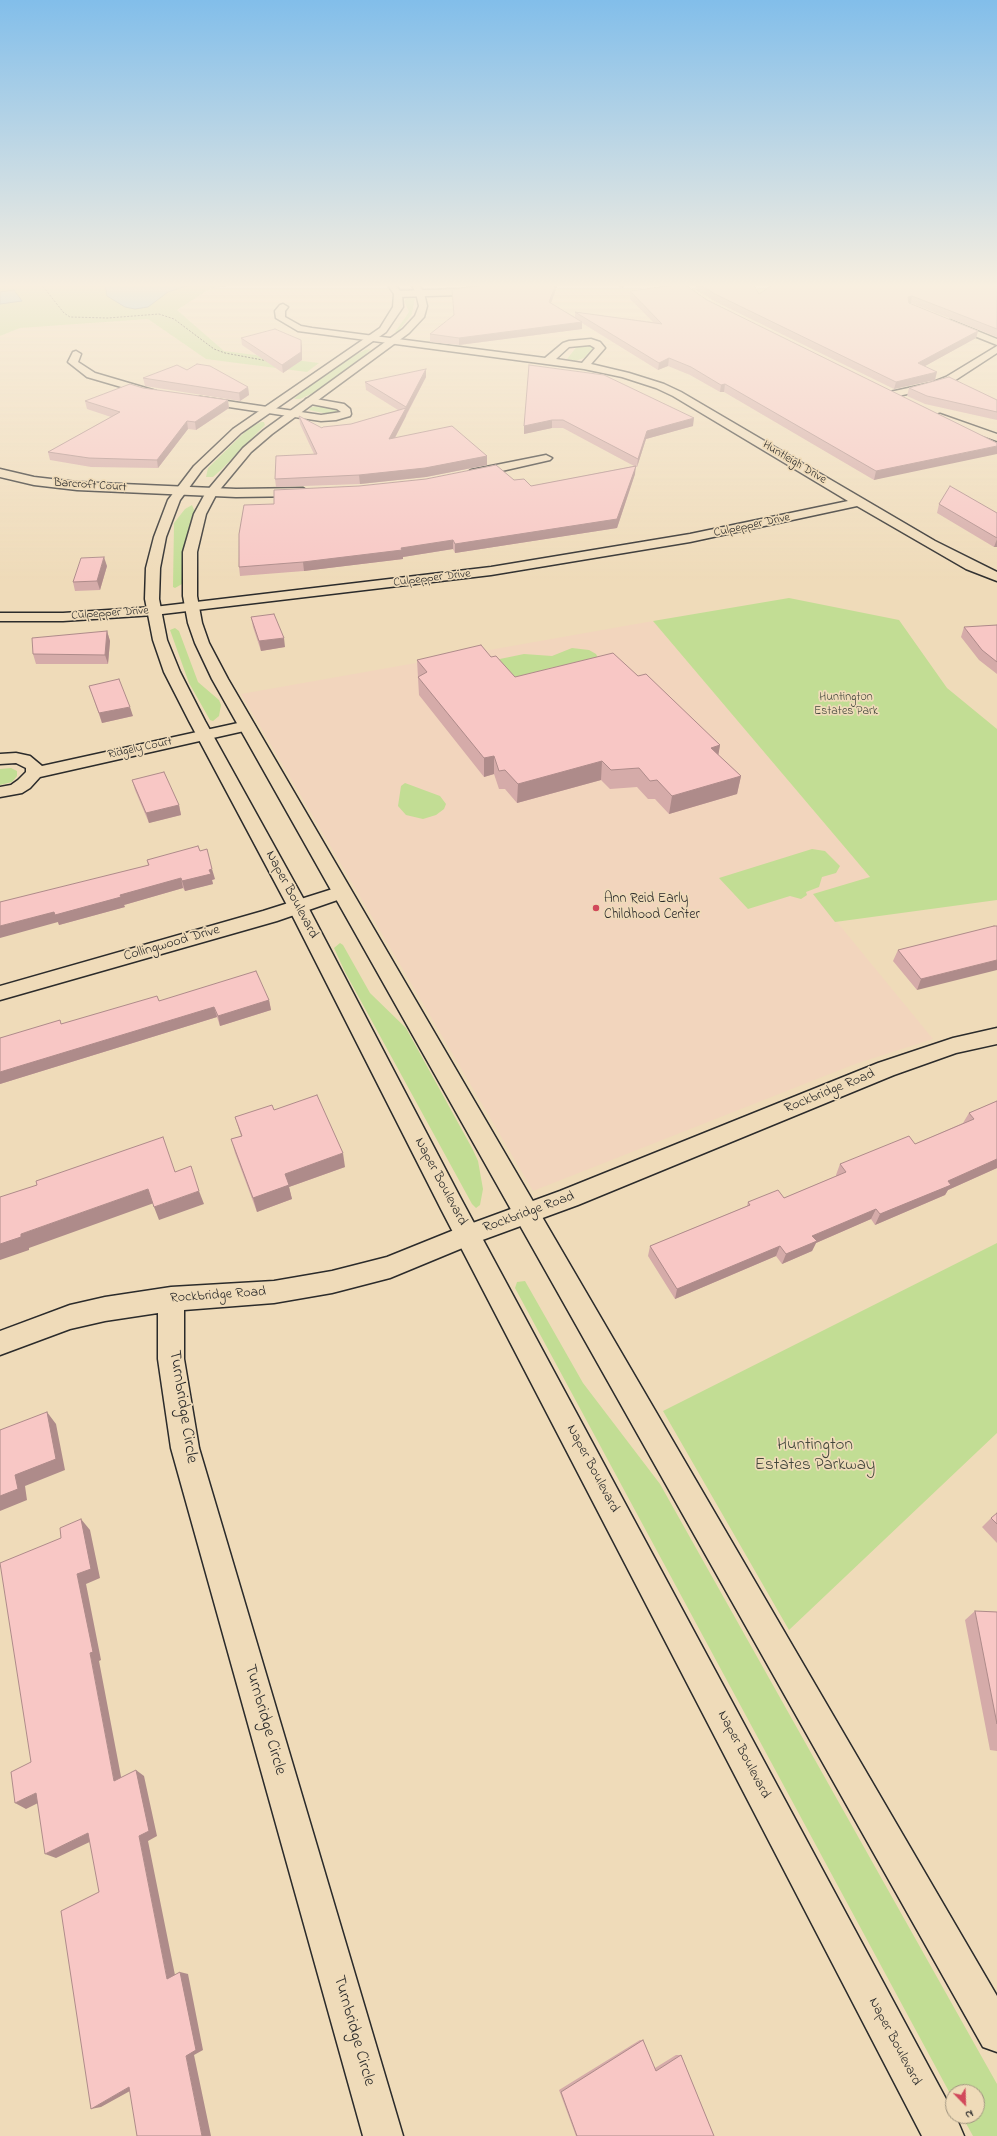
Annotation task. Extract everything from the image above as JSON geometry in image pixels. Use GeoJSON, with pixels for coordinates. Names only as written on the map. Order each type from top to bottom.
{"type":"FeatureCollection","features":[{"type":"Feature","properties":{"kind":"street"},"geometry":{"type":"LineString","coordinates":[[117,384],[162,395]]}},
{"type":"Feature","properties":{"kind":"street","name":"Naper Boulevard"},"geometry":{"type":"LineString","coordinates":[[305,384],[266,410],[217,448],[198,468],[181,491],[165,520],[155,552],[152,583],[154,611],[160,640],[172,672],[205,735],[298,907],[468,1235],[944,2136]]}},
{"type":"Feature","properties":{"kind":"street"},"geometry":{"type":"LineString","coordinates":[[334,384],[247,450],[212,492],[200,514],[190,552],[189,578],[192,606],[202,643],[247,726],[997,2033]]}},
{"type":"Feature","properties":{"kind":"street","name":"Huntleigh Drive"},"geometry":{"type":"LineString","coordinates":[[649,384],[677,394],[970,566],[997,577]]}},
{"type":"Feature","properties":{"kind":"street"},"geometry":{"type":"LineString","coordinates":[[894,394],[938,384]]}},
{"type":"Feature","properties":{"kind":"street"},"geometry":{"type":"LineString","coordinates":[[883,389],[908,401]]}},
{"type":"Feature","properties":{"kind":"street"},"geometry":{"type":"LineString","coordinates":[[192,399],[329,418],[346,414],[345,408],[340,406],[310,401]]}},
{"type":"Feature","properties":{"kind":"street"},"geometry":{"type":"LineString","coordinates":[[929,412],[953,423],[997,438]]}},
{"type":"Feature","properties":{"kind":"street"},"geometry":{"type":"LineString","coordinates":[[458,477],[546,458]]}},
{"type":"Feature","properties":{"kind":"street","name":"Barcroft Court"},"geometry":{"type":"LineString","coordinates":[[0,473],[57,485],[212,492],[316,492]]}},
{"type":"Feature","properties":{"kind":"street","name":"Culpepper Drive"},"geometry":{"type":"LineString","coordinates":[[0,617],[63,617],[154,611],[405,582],[554,562],[698,537],[860,502]]}},
{"type":"Feature","properties":{"kind":"street","name":"Ridgely Court"},"geometry":{"type":"LineString","coordinates":[[34,773],[247,726]]}},
{"type":"Feature","properties":{"kind":"street"},"geometry":{"type":"LineString","coordinates":[[0,760],[16,758],[30,763],[34,768],[34,773],[24,784],[16,789],[0,792]]}},
{"type":"Feature","properties":{"kind":"street","name":"Collingwood Drive"},"geometry":{"type":"LineString","coordinates":[[0,993],[298,907],[342,892]]}},
{"type":"Feature","properties":{"kind":"street","name":"Rockbridge Road"},"geometry":{"type":"LineString","coordinates":[[0,1343],[70,1317],[171,1299],[274,1292],[332,1282],[390,1267],[468,1235],[528,1214],[886,1069],[953,1046],[997,1036]]}},
{"type":"Feature","properties":{"kind":"street","name":"Turnbridge Circle"},"geometry":{"type":"LineString","coordinates":[[171,1299],[171,1359],[185,1448],[383,2136]]}},
{"type":"Feature","properties":{"kind":"shaded area","name":"Ann Reid Early Childhood Center"},"geometry":{"type":"Polygon","coordinates":[[[653,621],[870,877],[814,894],[933,1039],[855,1064],[533,1191],[241,694],[653,621]]]}},
{"type":"Feature","properties":{"kind":"green space"},"geometry":{"type":"Polygon","coordinates":[[[312,384],[326,384],[315,392],[300,399],[294,399],[312,384]]]}},
{"type":"Feature","properties":{"kind":"green space"},"geometry":{"type":"Polygon","coordinates":[[[318,406],[340,411],[328,414],[309,410],[311,407],[318,406]]]}},
{"type":"Feature","properties":{"kind":"green space"},"geometry":{"type":"Polygon","coordinates":[[[264,422],[265,425],[222,469],[213,477],[206,477],[208,468],[249,428],[264,422]]]}},
{"type":"Feature","properties":{"kind":"green space"},"geometry":{"type":"Polygon","coordinates":[[[192,505],[195,512],[182,557],[182,584],[175,588],[173,587],[174,523],[185,509],[192,505]]]}},
{"type":"Feature","properties":{"kind":"green space","name":"Huntington Estates Park"},"geometry":{"type":"Polygon","coordinates":[[[789,598],[899,620],[947,688],[997,729],[997,900],[835,922],[813,894],[870,877],[653,621],[789,598]]]}},
{"type":"Feature","properties":{"kind":"green space"},"geometry":{"type":"Polygon","coordinates":[[[175,628],[179,631],[198,682],[219,700],[221,705],[219,716],[213,721],[210,720],[189,683],[170,630],[175,628]]]}},
{"type":"Feature","properties":{"kind":"green space"},"geometry":{"type":"Polygon","coordinates":[[[572,648],[589,650],[596,654],[598,658],[546,669],[520,685],[495,660],[524,654],[552,656],[572,648]]]}},
{"type":"Feature","properties":{"kind":"green space"},"geometry":{"type":"Polygon","coordinates":[[[11,768],[17,771],[17,776],[12,782],[0,785],[0,769],[11,768]]]}},
{"type":"Feature","properties":{"kind":"green space"},"geometry":{"type":"Polygon","coordinates":[[[405,783],[440,796],[446,804],[444,809],[436,815],[423,819],[406,815],[398,806],[401,786],[405,783]]]}},
{"type":"Feature","properties":{"kind":"green space"},"geometry":{"type":"Polygon","coordinates":[[[812,849],[825,851],[840,866],[836,873],[822,877],[819,887],[806,892],[807,895],[801,899],[790,896],[748,909],[719,878],[812,849]]]}},
{"type":"Feature","properties":{"kind":"green space"},"geometry":{"type":"Polygon","coordinates":[[[340,943],[343,945],[370,993],[406,1028],[473,1150],[478,1161],[483,1189],[480,1205],[476,1208],[472,1204],[345,972],[334,948],[340,943]]]}},
{"type":"Feature","properties":{"kind":"green space","name":"Huntington Estates Parkway"},"geometry":{"type":"Polygon","coordinates":[[[997,1243],[997,1433],[789,1630],[663,1411],[997,1243]]]}},
{"type":"Feature","properties":{"kind":"green space"},"geometry":{"type":"Polygon","coordinates":[[[525,1281],[583,1383],[660,1484],[997,2084],[997,2136],[973,2136],[966,2124],[985,2124],[985,2084],[945,2084],[515,1288],[517,1282],[525,1281]]]}},
{"type":"Feature","properties":{"kind":"building"},"geometry":{"type":"Polygon","coordinates":[[[130,384],[143,388],[228,400],[195,422],[187,421],[157,460],[89,458],[48,452],[120,412],[85,401],[130,384]]]}},
{"type":"Feature","properties":{"kind":"building"},"geometry":{"type":"Polygon","coordinates":[[[179,384],[242,384],[248,387],[239,393],[179,384]]]}},
{"type":"Feature","properties":{"kind":"building"},"geometry":{"type":"Polygon","coordinates":[[[368,384],[418,384],[406,407],[368,384]]]}},
{"type":"Feature","properties":{"kind":"building"},"geometry":{"type":"Polygon","coordinates":[[[527,384],[622,384],[694,418],[647,431],[638,459],[563,420],[552,420],[524,426],[527,384]]]}},
{"type":"Feature","properties":{"kind":"building"},"geometry":{"type":"Polygon","coordinates":[[[719,384],[877,384],[997,443],[997,446],[876,471],[725,384],[721,385],[719,384]]]}},
{"type":"Feature","properties":{"kind":"building"},"geometry":{"type":"Polygon","coordinates":[[[925,384],[963,384],[997,400],[997,412],[927,396],[909,388],[925,384]]]}},
{"type":"Feature","properties":{"kind":"building"},"geometry":{"type":"Polygon","coordinates":[[[406,408],[389,439],[452,426],[487,456],[425,468],[359,475],[275,479],[276,456],[317,454],[299,416],[322,428],[351,424],[406,408]]]}},
{"type":"Feature","properties":{"kind":"building"},"geometry":{"type":"Polygon","coordinates":[[[496,465],[514,480],[524,479],[531,486],[636,466],[617,519],[455,544],[453,540],[401,548],[402,550],[303,562],[239,567],[239,534],[244,505],[274,504],[274,490],[359,486],[426,479],[496,465]]]}},
{"type":"Feature","properties":{"kind":"building"},"geometry":{"type":"Polygon","coordinates":[[[950,486],[997,513],[997,538],[939,504],[950,486]]]}},
{"type":"Feature","properties":{"kind":"building"},"geometry":{"type":"Polygon","coordinates":[[[104,557],[97,581],[73,582],[81,558],[104,557]]]}},
{"type":"Feature","properties":{"kind":"building"},"geometry":{"type":"Polygon","coordinates":[[[274,614],[284,638],[259,641],[251,617],[274,614]]]}},
{"type":"Feature","properties":{"kind":"building"},"geometry":{"type":"Polygon","coordinates":[[[997,625],[997,662],[982,650],[964,627],[997,625]]]}},
{"type":"Feature","properties":{"kind":"building"},"geometry":{"type":"Polygon","coordinates":[[[107,631],[105,655],[33,654],[32,638],[107,631]]]}},
{"type":"Feature","properties":{"kind":"building"},"geometry":{"type":"Polygon","coordinates":[[[481,645],[491,657],[496,656],[515,677],[613,653],[638,676],[646,674],[720,745],[711,748],[741,776],[672,796],[657,780],[650,781],[639,768],[611,770],[602,761],[518,784],[505,770],[499,771],[494,756],[484,758],[418,677],[427,672],[417,660],[481,645]]]}},
{"type":"Feature","properties":{"kind":"building"},"geometry":{"type":"Polygon","coordinates":[[[119,679],[130,707],[99,713],[89,686],[119,679]]]}},
{"type":"Feature","properties":{"kind":"building"},"geometry":{"type":"Polygon","coordinates":[[[164,772],[179,805],[146,813],[132,780],[164,772]]]}},
{"type":"Feature","properties":{"kind":"building"},"geometry":{"type":"Polygon","coordinates":[[[198,846],[200,851],[207,849],[212,869],[209,870],[211,874],[182,881],[181,878],[120,895],[121,897],[55,915],[54,912],[0,926],[0,902],[149,865],[147,860],[198,846]]]}},
{"type":"Feature","properties":{"kind":"building"},"geometry":{"type":"Polygon","coordinates":[[[997,926],[997,960],[921,979],[898,950],[997,926]]]}},
{"type":"Feature","properties":{"kind":"building"},"geometry":{"type":"Polygon","coordinates":[[[256,971],[269,1000],[218,1016],[214,1007],[0,1072],[0,1038],[60,1020],[61,1024],[157,996],[159,1001],[256,971]]]}},
{"type":"Feature","properties":{"kind":"building"},"geometry":{"type":"Polygon","coordinates":[[[317,1095],[343,1153],[285,1174],[289,1185],[253,1198],[231,1139],[242,1136],[235,1117],[272,1105],[274,1110],[317,1095]]]}},
{"type":"Feature","properties":{"kind":"building"},"geometry":{"type":"Polygon","coordinates":[[[997,1101],[997,1159],[948,1181],[951,1185],[880,1214],[876,1209],[812,1236],[817,1241],[786,1254],[780,1246],[677,1289],[650,1246],[750,1205],[748,1202],[778,1190],[784,1198],[846,1172],[840,1164],[909,1136],[915,1144],[974,1119],[969,1113],[997,1101]]]}},
{"type":"Feature","properties":{"kind":"building"},"geometry":{"type":"Polygon","coordinates":[[[163,1137],[175,1172],[191,1166],[199,1191],[154,1207],[148,1189],[21,1234],[21,1237],[0,1244],[0,1197],[37,1185],[36,1181],[163,1137]]]}},
{"type":"Feature","properties":{"kind":"building"},"geometry":{"type":"Polygon","coordinates":[[[47,1412],[56,1459],[15,1475],[18,1489],[0,1496],[0,1430],[47,1412]]]}},
{"type":"Feature","properties":{"kind":"building"},"geometry":{"type":"Polygon","coordinates":[[[997,1513],[997,1524],[991,1518],[997,1513]]]}},
{"type":"Feature","properties":{"kind":"building"},"geometry":{"type":"Polygon","coordinates":[[[81,1519],[91,1569],[77,1574],[93,1652],[90,1653],[114,1781],[136,1770],[149,1831],[139,1836],[167,1979],[180,1972],[196,2050],[186,2056],[202,2136],[137,2136],[129,2087],[91,2109],[61,1911],[99,1892],[88,1833],[45,1854],[36,1793],[15,1803],[11,1772],[31,1762],[0,1563],[61,1538],[60,1528],[81,1519]]]}},
{"type":"Feature","properties":{"kind":"building"},"geometry":{"type":"Polygon","coordinates":[[[975,1611],[997,1612],[997,1724],[975,1611]]]}},
{"type":"Feature","properties":{"kind":"building"},"geometry":{"type":"Polygon","coordinates":[[[643,2040],[656,2071],[681,2055],[714,2136],[577,2136],[561,2092],[643,2040]]]}},
{"type":"Feature","properties":{"kind":"place","name":"Ann Reid Early Childhood Center"},"geometry":{"type":"Point","coordinates":[596,908]}}]}
